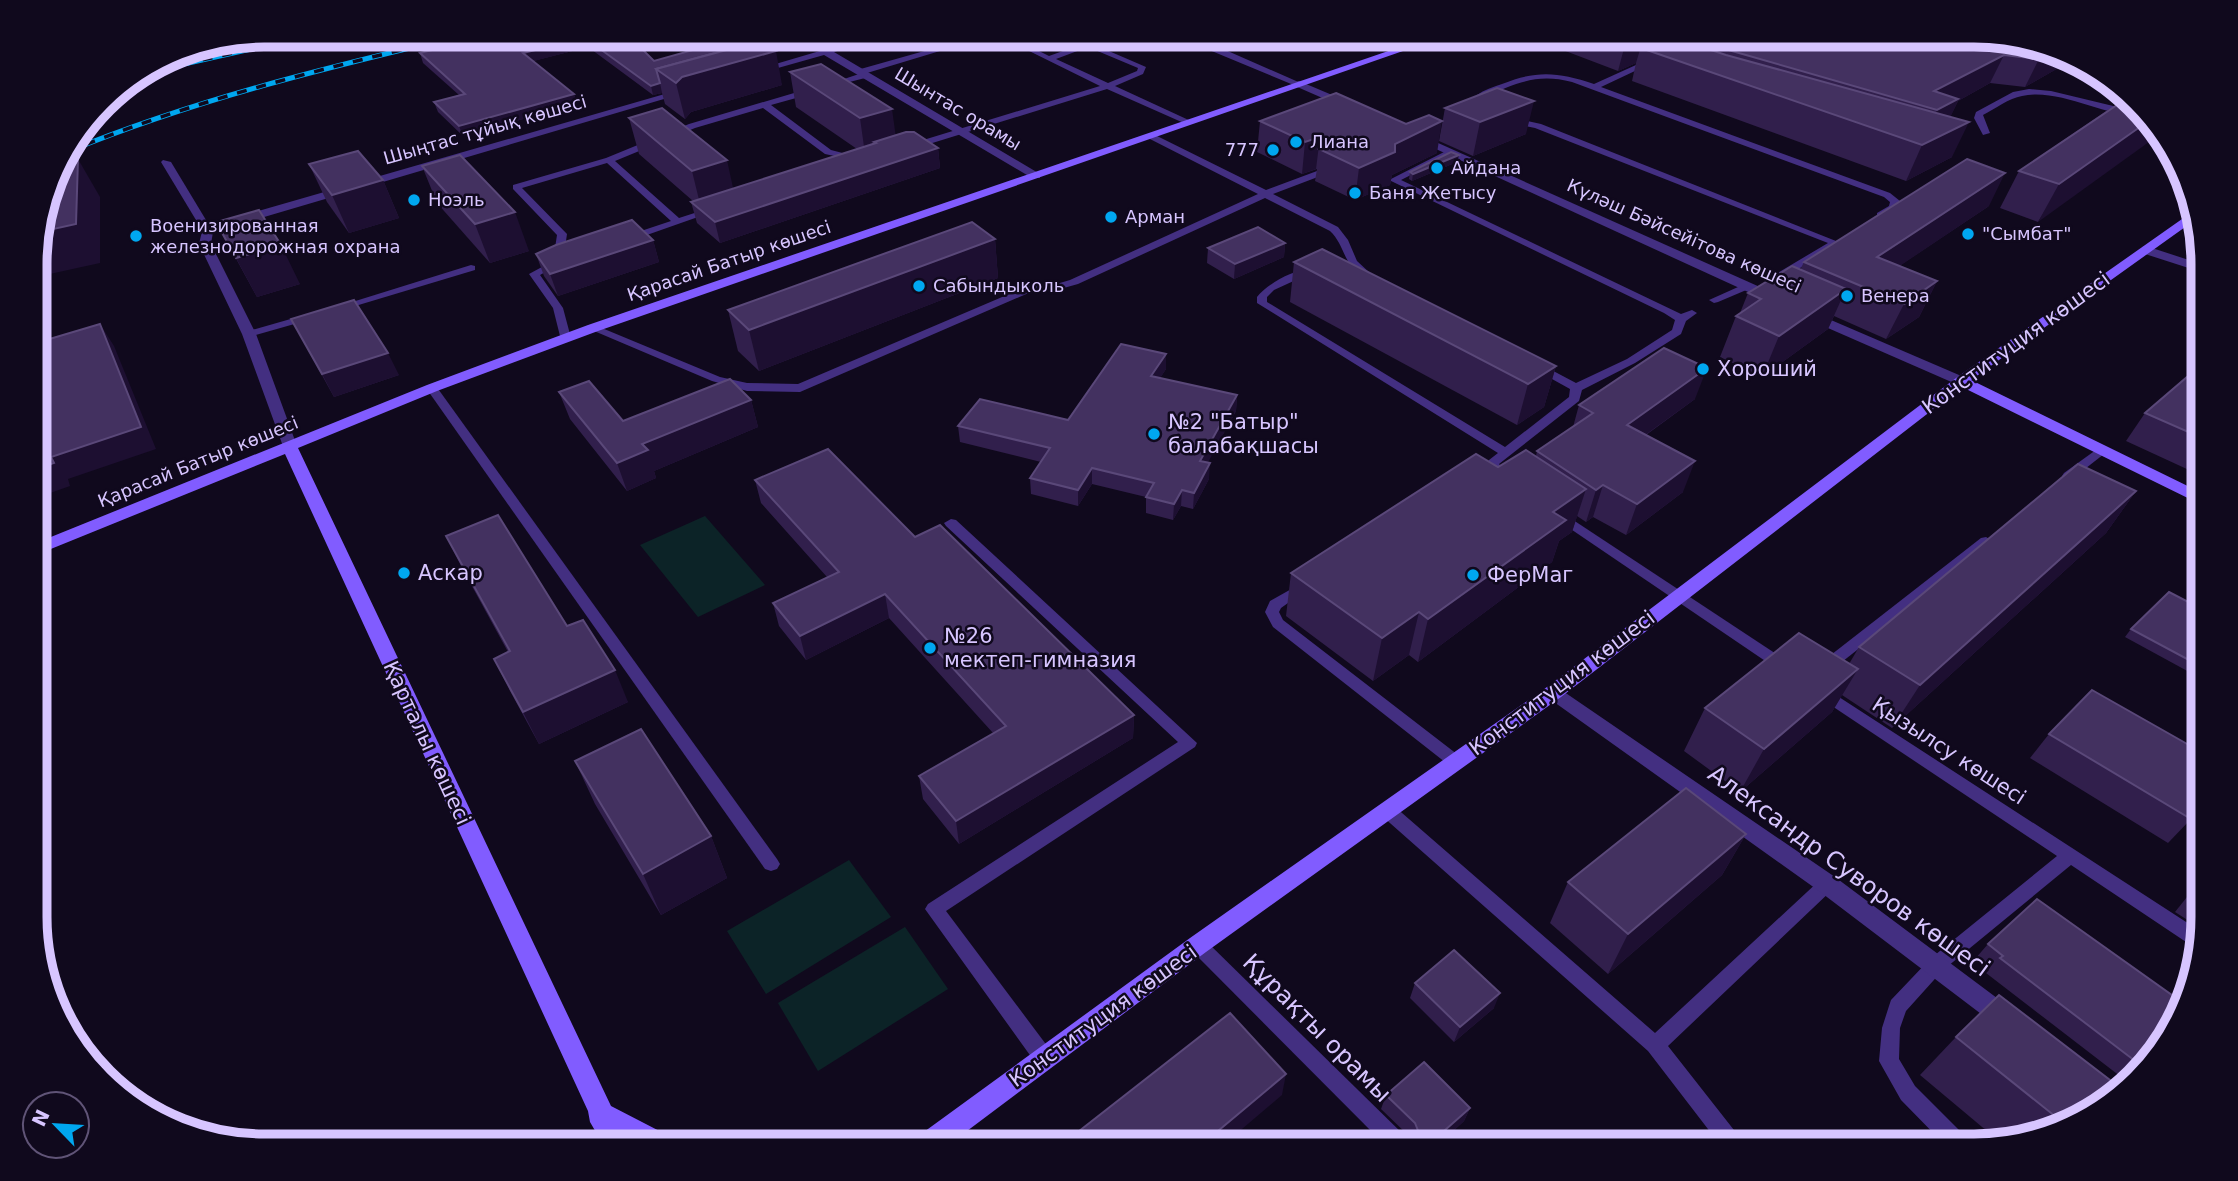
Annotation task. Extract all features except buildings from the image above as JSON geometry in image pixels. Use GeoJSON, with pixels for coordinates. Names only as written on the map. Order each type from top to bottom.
{"type":"FeatureCollection","features":[{"type":"Feature","properties":{"kind":"main road","name":"Қарасай Батыр көшесі"},"geometry":{"type":"LineString","coordinates":[[48,544],[432,388],[565,338],[1408,47]]}},
{"type":"Feature","properties":{"kind":"main road","name":"Конституция көшесі"},"geometry":{"type":"LineString","coordinates":[[943,1134],[1198,945],[1554,692],[1961,381],[2186,221]]}},
{"type":"Feature","properties":{"kind":"main road","name":"Күләш Бәйсейітова көшесі"},"geometry":{"type":"LineString","coordinates":[[1961,381],[2191,495]]}},
{"type":"Feature","properties":{"kind":"main road","name":"Қарталы көшесі"},"geometry":{"type":"LineString","coordinates":[[289,446],[610,1134]]}},
{"type":"Feature","properties":{"kind":"main road"},"geometry":{"type":"LineString","coordinates":[[599,1113],[639,1134]]}},
{"type":"Feature","properties":{"kind":"street"},"geometry":{"type":"LineString","coordinates":[[747,74],[841,48]]}},
{"type":"Feature","properties":{"kind":"street","name":"Шынтас орамы"},"geometry":{"type":"LineString","coordinates":[[826,52],[1035,176]]}},
{"type":"Feature","properties":{"kind":"street"},"geometry":{"type":"LineString","coordinates":[[1299,84],[1363,112]]}},
{"type":"Feature","properties":{"kind":"street","name":"Шыңтас тұйық көшесі"},"geometry":{"type":"LineString","coordinates":[[207,230],[694,89]]}},
{"type":"Feature","properties":{"kind":"street"},"geometry":{"type":"LineString","coordinates":[[2120,119],[2130,114]]}},
{"type":"Feature","properties":{"kind":"street","name":"Күләш Бәйсейітова көшесі"},"geometry":{"type":"LineString","coordinates":[[1401,129],[1961,381]]}},
{"type":"Feature","properties":{"kind":"street"},"geometry":{"type":"LineString","coordinates":[[207,230],[205,244],[249,334]]}},
{"type":"Feature","properties":{"kind":"street"},"geometry":{"type":"LineString","coordinates":[[2146,250],[2191,265]]}},
{"type":"Feature","properties":{"kind":"street","name":"Қарталы көшесі"},"geometry":{"type":"LineString","coordinates":[[249,334],[289,446]]}},
{"type":"Feature","properties":{"kind":"street","name":"Александр Суворов көшесі"},"geometry":{"type":"LineString","coordinates":[[1554,692],[1827,884],[2022,1031]]}},
{"type":"Feature","properties":{"kind":"lane"},"geometry":{"type":"LineString","coordinates":[[1211,47],[1299,84]]}},
{"type":"Feature","properties":{"kind":"lane"},"geometry":{"type":"LineString","coordinates":[[558,262],[562,234],[516,187],[609,160],[692,126],[947,48]]}},
{"type":"Feature","properties":{"kind":"lane"},"geometry":{"type":"LineString","coordinates":[[1027,48],[1189,122]]}},
{"type":"Feature","properties":{"kind":"lane"},"geometry":{"type":"LineString","coordinates":[[1049,58],[1077,48]]}},
{"type":"Feature","properties":{"kind":"lane"},"geometry":{"type":"LineString","coordinates":[[894,151],[1108,86],[1140,72],[1142,67],[1095,48]]}},
{"type":"Feature","properties":{"kind":"lane"},"geometry":{"type":"LineString","coordinates":[[1639,57],[1663,65]]}},
{"type":"Feature","properties":{"kind":"lane"},"geometry":{"type":"LineString","coordinates":[[1594,87],[1651,62]]}},
{"type":"Feature","properties":{"kind":"lane"},"geometry":{"type":"LineString","coordinates":[[1473,98],[1542,73],[1563,76],[1887,195],[1895,201],[1894,207],[1871,221]]}},
{"type":"Feature","properties":{"kind":"lane"},"geometry":{"type":"LineString","coordinates":[[1986,133],[1978,118],[1979,114],[2016,93],[2051,94],[2126,110]]}},
{"type":"Feature","properties":{"kind":"lane"},"geometry":{"type":"LineString","coordinates":[[765,105],[828,152],[868,159],[843,168]]}},
{"type":"Feature","properties":{"kind":"lane"},"geometry":{"type":"LineString","coordinates":[[1503,118],[1538,126],[1836,243]]}},
{"type":"Feature","properties":{"kind":"lane"},"geometry":{"type":"LineString","coordinates":[[1150,136],[1334,229],[1342,236],[1350,262],[1372,277]]}},
{"type":"Feature","properties":{"kind":"lane"},"geometry":{"type":"LineString","coordinates":[[1451,152],[1394,180],[1668,310],[1686,316],[1677,332],[1631,361],[1576,388]]}},
{"type":"Feature","properties":{"kind":"lane"},"geometry":{"type":"LineString","coordinates":[[609,160],[677,221]]}},
{"type":"Feature","properties":{"kind":"lane"},"geometry":{"type":"LineString","coordinates":[[166,162],[207,230]]}},
{"type":"Feature","properties":{"kind":"lane"},"geometry":{"type":"LineString","coordinates":[[593,328],[716,379],[747,387],[800,388],[1039,285],[1053,288],[1074,282],[1265,194],[1321,173]]}},
{"type":"Feature","properties":{"kind":"lane"},"geometry":{"type":"LineString","coordinates":[[611,244],[715,209]]}},
{"type":"Feature","properties":{"kind":"lane"},"geometry":{"type":"LineString","coordinates":[[1714,300],[1751,288],[1847,235]]}},
{"type":"Feature","properties":{"kind":"lane"},"geometry":{"type":"LineString","coordinates":[[1333,260],[1346,254]]}},
{"type":"Feature","properties":{"kind":"lane"},"geometry":{"type":"LineString","coordinates":[[565,338],[558,307],[534,274],[571,258]]}},
{"type":"Feature","properties":{"kind":"lane"},"geometry":{"type":"LineString","coordinates":[[1321,265],[1270,288],[1262,297],[1262,303],[1506,453]]}},
{"type":"Feature","properties":{"kind":"lane"},"geometry":{"type":"LineString","coordinates":[[327,311],[471,268]]}},
{"type":"Feature","properties":{"kind":"lane"},"geometry":{"type":"LineString","coordinates":[[249,334],[314,315]]}},
{"type":"Feature","properties":{"kind":"lane"},"geometry":{"type":"LineString","coordinates":[[1528,362],[1576,388]]}},
{"type":"Feature","properties":{"kind":"lane"},"geometry":{"type":"LineString","coordinates":[[432,388],[771,864]]}},
{"type":"Feature","properties":{"kind":"lane"},"geometry":{"type":"LineString","coordinates":[[1520,488],[1487,471],[1493,463],[1575,398],[1576,388]]}},
{"type":"Feature","properties":{"kind":"lane"},"geometry":{"type":"LineString","coordinates":[[2057,485],[2100,451]]}},
{"type":"Feature","properties":{"kind":"lane","name":"Қызылсу көшесі"},"geometry":{"type":"LineString","coordinates":[[1543,503],[1801,678],[2190,935]]}},
{"type":"Feature","properties":{"kind":"lane"},"geometry":{"type":"LineString","coordinates":[[951,523],[1189,743],[934,909],[1044,1058]]}},
{"type":"Feature","properties":{"kind":"lane"},"geometry":{"type":"LineString","coordinates":[[1801,678],[2002,528]]}},
{"type":"Feature","properties":{"kind":"lane"},"geometry":{"type":"LineString","coordinates":[[1310,583],[1275,605],[1272,611],[1278,623],[1456,762]]}},
{"type":"Feature","properties":{"kind":"lane"},"geometry":{"type":"LineString","coordinates":[[1388,811],[1655,1045],[1724,1133]]}},
{"type":"Feature","properties":{"kind":"lane"},"geometry":{"type":"LineString","coordinates":[[1948,1133],[1908,1093],[1889,1061],[1891,1028],[1898,1006],[1936,965],[2070,856]]}},
{"type":"Feature","properties":{"kind":"lane"},"geometry":{"type":"LineString","coordinates":[[1655,1045],[1827,884]]}},
{"type":"Feature","properties":{"kind":"lane","name":"Құрақты орамы"},"geometry":{"type":"LineString","coordinates":[[1198,945],[1388,1133]]}},
{"type":"Feature","properties":{"kind":"green space"},"geometry":{"type":"Polygon","coordinates":[[[705,516],[765,585],[698,617],[640,545],[705,516]]]}},
{"type":"Feature","properties":{"kind":"green space"},"geometry":{"type":"Polygon","coordinates":[[[849,860],[891,917],[766,994],[727,931],[849,860]]]}},
{"type":"Feature","properties":{"kind":"green space"},"geometry":{"type":"Polygon","coordinates":[[[905,927],[948,989],[818,1071],[778,1003],[905,927]]]}},
{"type":"Feature","properties":{"kind":"railway"},"geometry":{"type":"LineString","coordinates":[[178,65],[256,48]]}},
{"type":"Feature","properties":{"kind":"railway"},"geometry":{"type":"LineString","coordinates":[[83,146],[214,100],[411,48]]}},
{"type":"Feature","properties":{"kind":"place","name":"Лиана"},"geometry":{"type":"Point","coordinates":[1296,142]}},
{"type":"Feature","properties":{"kind":"place","name":"777"},"geometry":{"type":"Point","coordinates":[1273,150]}},
{"type":"Feature","properties":{"kind":"place","name":"Айдана"},"geometry":{"type":"Point","coordinates":[1437,168]}},
{"type":"Feature","properties":{"kind":"place","name":"Баня Жетысу"},"geometry":{"type":"Point","coordinates":[1355,193]}},
{"type":"Feature","properties":{"kind":"place","name":"Ноэль"},"geometry":{"type":"Point","coordinates":[414,200]}},
{"type":"Feature","properties":{"kind":"place","name":"Арман"},"geometry":{"type":"Point","coordinates":[1111,217]}},
{"type":"Feature","properties":{"kind":"place","name":"\"Сымбат\""},"geometry":{"type":"Point","coordinates":[1968,234]}},
{"type":"Feature","properties":{"kind":"place","name":"Военизированная железнодорожная охрана"},"geometry":{"type":"Point","coordinates":[136,236]}},
{"type":"Feature","properties":{"kind":"place","name":"Сабындыколь"},"geometry":{"type":"Point","coordinates":[919,286]}},
{"type":"Feature","properties":{"kind":"place","name":"Венера"},"geometry":{"type":"Point","coordinates":[1847,296]}},
{"type":"Feature","properties":{"kind":"place","name":"Хороший"},"geometry":{"type":"Point","coordinates":[1703,369]}},
{"type":"Feature","properties":{"kind":"place","name":"№2 \"Батыр\" балабақшасы"},"geometry":{"type":"Point","coordinates":[1154,434]}},
{"type":"Feature","properties":{"kind":"place","name":"Аскар"},"geometry":{"type":"Point","coordinates":[404,573]}},
{"type":"Feature","properties":{"kind":"place","name":"ФерМаг"},"geometry":{"type":"Point","coordinates":[1473,575]}},
{"type":"Feature","properties":{"kind":"place","name":"№26 мектеп-гимназия"},"geometry":{"type":"Point","coordinates":[930,648]}}]}
